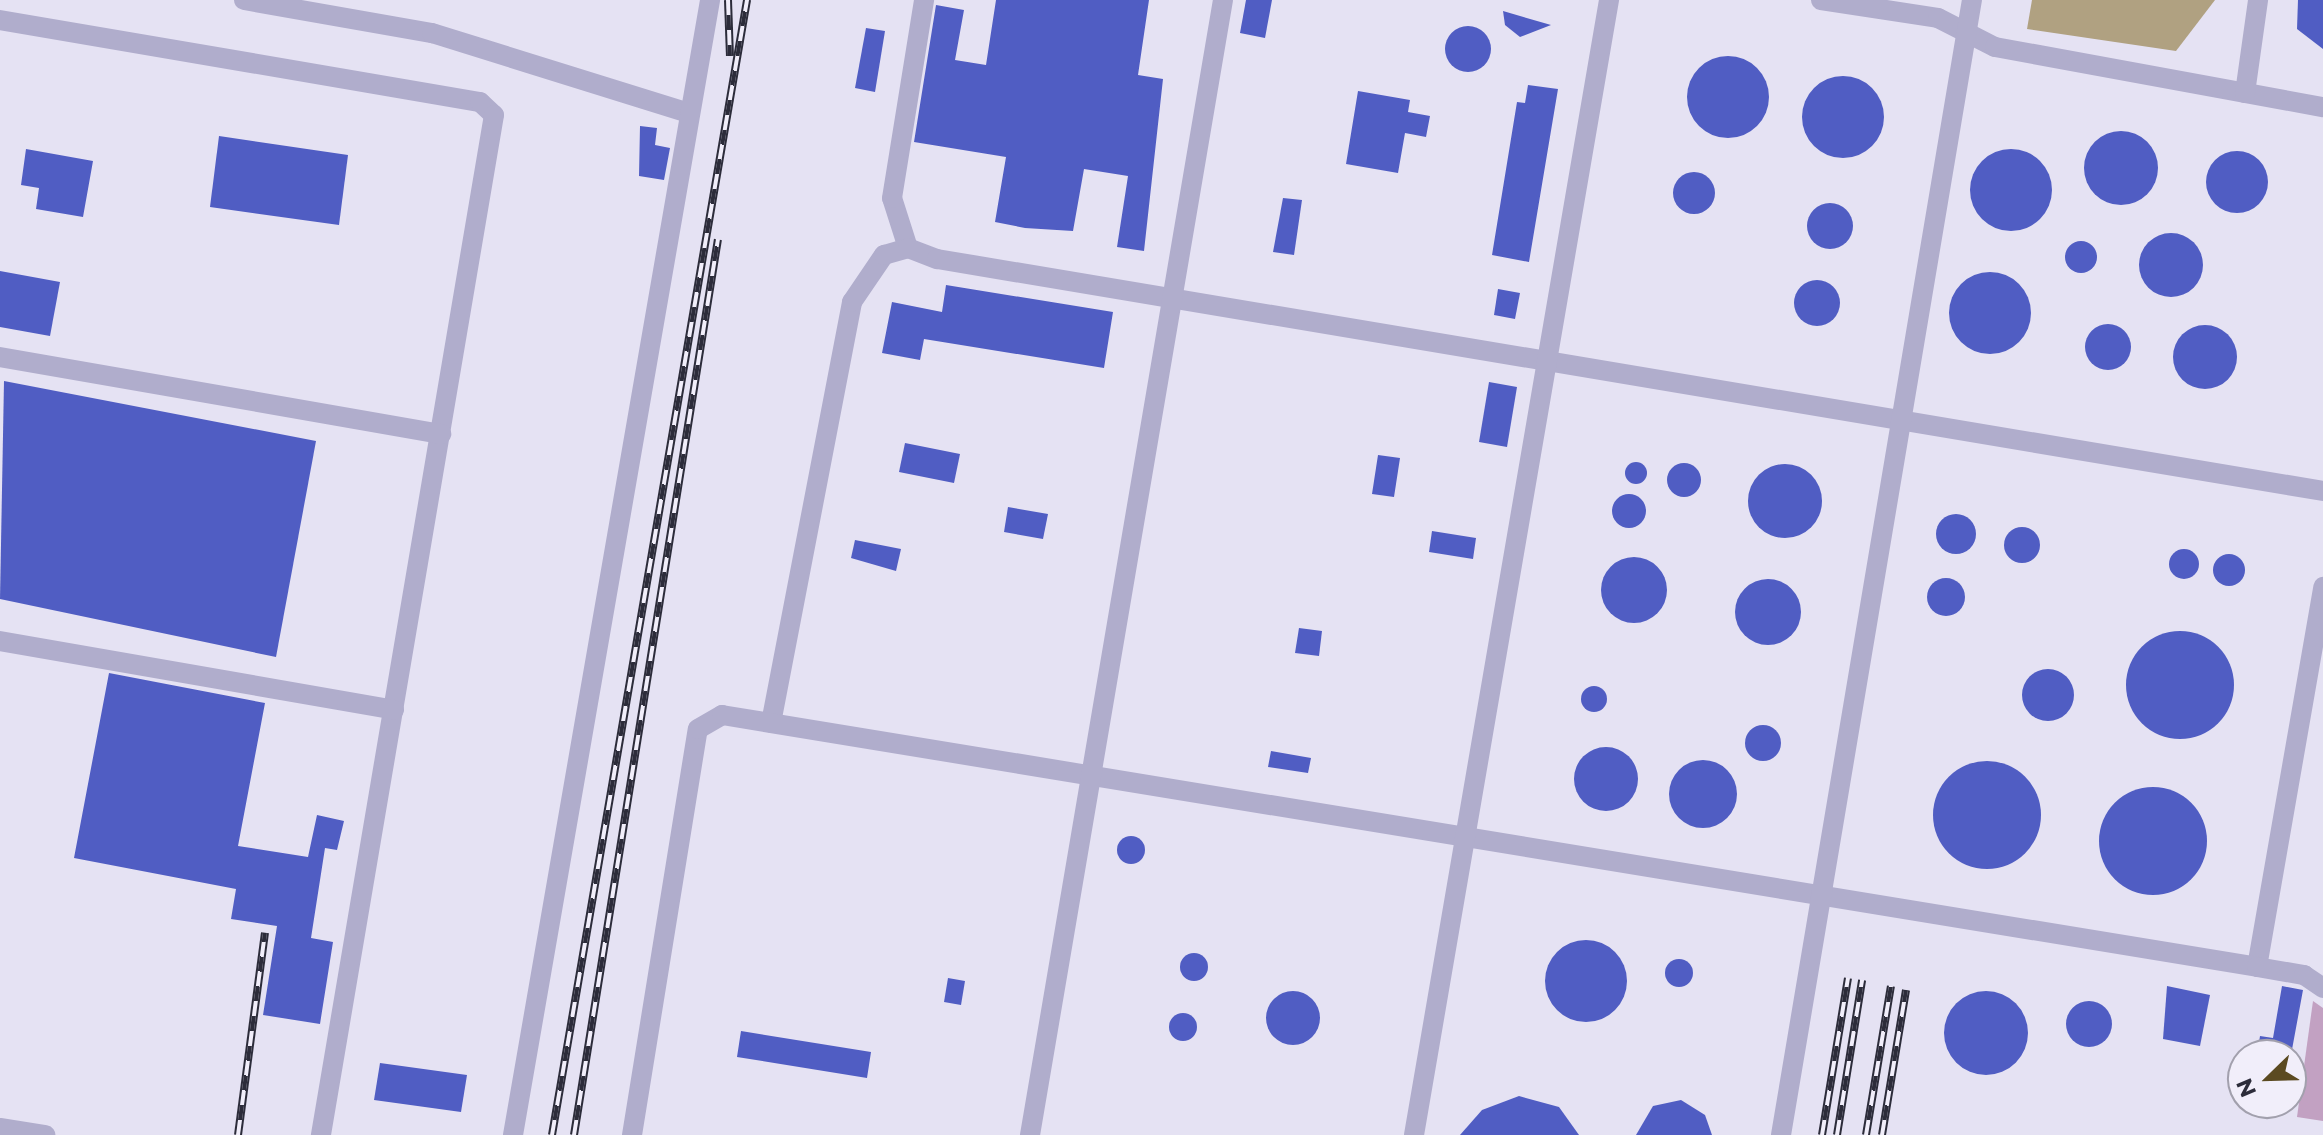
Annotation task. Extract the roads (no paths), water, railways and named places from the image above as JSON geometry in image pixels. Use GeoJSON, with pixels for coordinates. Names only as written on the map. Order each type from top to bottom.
{"type":"FeatureCollection","features":[{"type":"Feature","properties":{"kind":"lane"},"geometry":{"type":"LineString","coordinates":[[244,0],[432,33],[686,112]]}},
{"type":"Feature","properties":{"kind":"lane"},"geometry":{"type":"LineString","coordinates":[[513,1135],[686,112],[710,0]]}},
{"type":"Feature","properties":{"kind":"lane"},"geometry":{"type":"LineString","coordinates":[[908,248],[892,198],[924,0]]}},
{"type":"Feature","properties":{"kind":"lane"},"geometry":{"type":"LineString","coordinates":[[1030,1135],[1087,780],[1175,298],[1223,0]]}},
{"type":"Feature","properties":{"kind":"lane"},"geometry":{"type":"LineString","coordinates":[[1414,1135],[1609,0]]}},
{"type":"Feature","properties":{"kind":"lane"},"geometry":{"type":"LineString","coordinates":[[1821,0],[1938,18],[1995,47],[2323,107]]}},
{"type":"Feature","properties":{"kind":"lane"},"geometry":{"type":"LineString","coordinates":[[1781,1135],[1972,0]]}},
{"type":"Feature","properties":{"kind":"lane"},"geometry":{"type":"LineString","coordinates":[[2245,93],[2258,0]]}},
{"type":"Feature","properties":{"kind":"lane"},"geometry":{"type":"LineString","coordinates":[[0,20],[488,107],[495,134],[321,1135]]}},
{"type":"Feature","properties":{"kind":"lane"},"geometry":{"type":"LineString","coordinates":[[771,723],[852,302],[866,272],[884,255],[908,248],[937,259],[1901,417],[2323,491]]}},
{"type":"Feature","properties":{"kind":"lane"},"geometry":{"type":"LineString","coordinates":[[0,357],[441,434]]}},
{"type":"Feature","properties":{"kind":"lane"},"geometry":{"type":"LineString","coordinates":[[2257,967],[2323,587]]}},
{"type":"Feature","properties":{"kind":"lane"},"geometry":{"type":"LineString","coordinates":[[0,641],[394,710]]}},
{"type":"Feature","properties":{"kind":"lane"},"geometry":{"type":"LineString","coordinates":[[632,1135],[698,729],[722,715],[1087,780],[2304,975],[2323,988]]}},
{"type":"Feature","properties":{"kind":"lane"},"geometry":{"type":"LineString","coordinates":[[0,1128],[45,1135]]}},
{"type":"Feature","properties":{"kind":"railway"},"geometry":{"type":"LineString","coordinates":[[728,0],[730,56]]}},
{"type":"Feature","properties":{"kind":"railway"},"geometry":{"type":"LineString","coordinates":[[552,1135],[747,0]]}},
{"type":"Feature","properties":{"kind":"railway"},"geometry":{"type":"LineString","coordinates":[[574,1135],[718,239]]}},
{"type":"Feature","properties":{"kind":"railway"},"geometry":{"type":"LineString","coordinates":[[238,1135],[265,933]]}},
{"type":"Feature","properties":{"kind":"railway"},"geometry":{"type":"LineString","coordinates":[[1822,1135],[1848,978]]}},
{"type":"Feature","properties":{"kind":"railway"},"geometry":{"type":"LineString","coordinates":[[1837,1135],[1862,980]]}},
{"type":"Feature","properties":{"kind":"railway"},"geometry":{"type":"LineString","coordinates":[[1866,1135],[1891,986]]}},
{"type":"Feature","properties":{"kind":"railway"},"geometry":{"type":"LineString","coordinates":[[1882,1135],[1906,990]]}}]}
